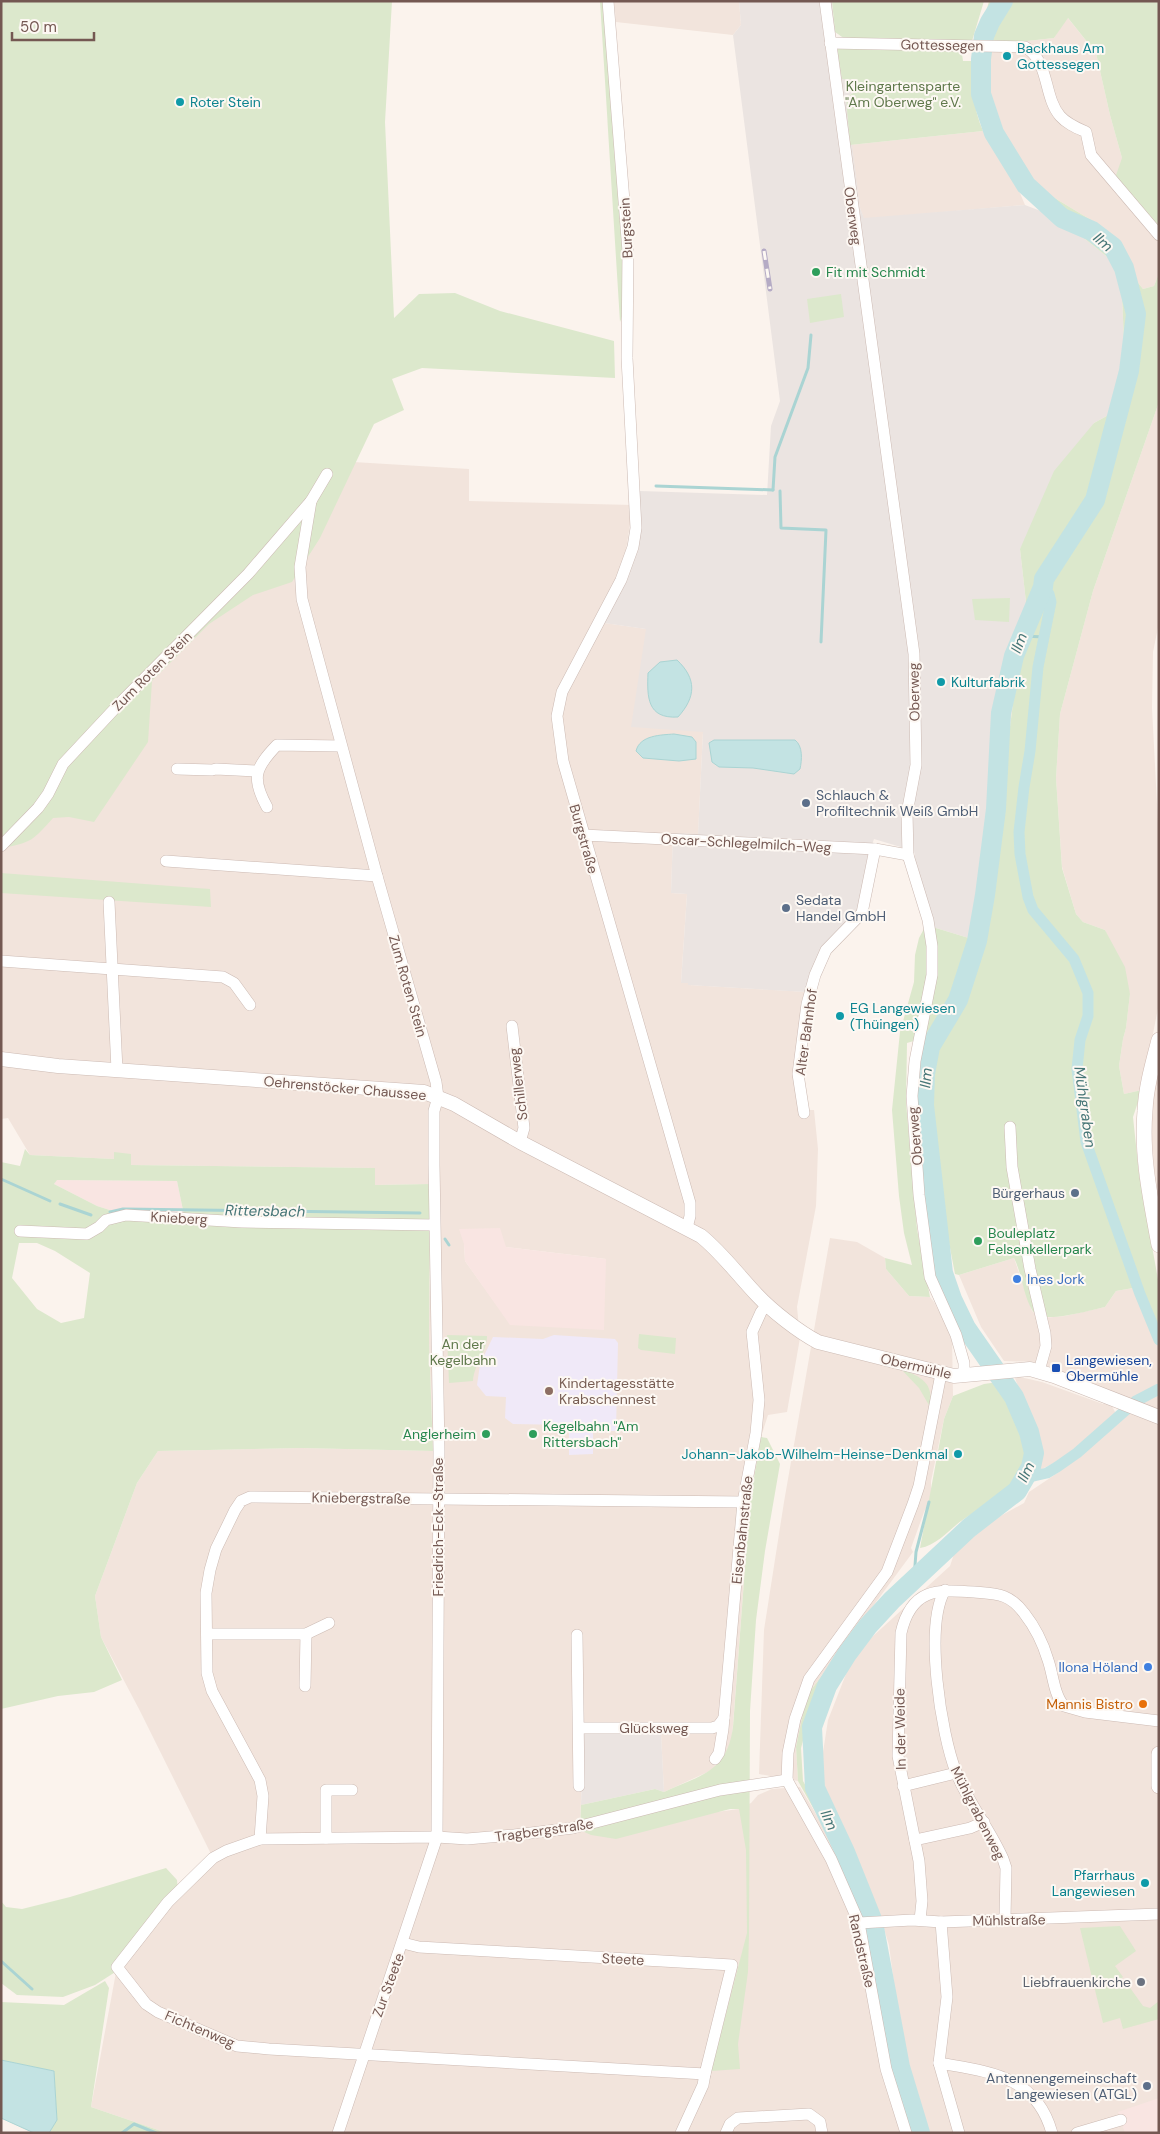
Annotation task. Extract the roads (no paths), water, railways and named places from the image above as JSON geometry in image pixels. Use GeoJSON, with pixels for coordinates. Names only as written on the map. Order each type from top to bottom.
{"type":"FeatureCollection","features":[{"type":"Feature","properties":{"kind":"main road"},"geometry":{"type":"LineString","coordinates":[[1159,1040],[1155,1072],[1145,1108],[1144,1133],[1147,1169],[1159,1245]]}},
{"type":"Feature","properties":{"kind":"main road"},"geometry":{"type":"LineString","coordinates":[[1159,1754],[1159,1786]]}},
{"type":"Feature","properties":{"kind":"street","name":"Burgstein"},"geometry":{"type":"LineString","coordinates":[[608,1],[628,241],[626,358],[633,455]]}},
{"type":"Feature","properties":{"kind":"street","name":"Oberweg"},"geometry":{"type":"LineString","coordinates":[[825,1],[914,654],[916,765],[907,813],[908,855],[928,920],[932,946],[932,975],[915,1062],[912,1096],[922,1225],[930,1277],[956,1335],[964,1362],[964,1376]]}},
{"type":"Feature","properties":{"kind":"street","name":"Gottessegen"},"geometry":{"type":"LineString","coordinates":[[830,43],[1025,47],[1033,52],[1038,59],[1059,115],[1086,132],[1091,155],[1159,235]]}},
{"type":"Feature","properties":{"kind":"street","name":"Burgstraße"},"geometry":{"type":"LineString","coordinates":[[633,455],[636,528],[633,547],[621,580],[562,692],[557,716],[562,761],[690,1203],[690,1216],[687,1228]]}},
{"type":"Feature","properties":{"kind":"street","name":"Zum Roten Stein"},"geometry":{"type":"LineString","coordinates":[[1,846],[26,822],[43,802],[63,764],[120,703],[248,574],[311,501],[327,474]]}},
{"type":"Feature","properties":{"kind":"street","name":"Zum Roten Stein"},"geometry":{"type":"LineString","coordinates":[[311,501],[299,583],[341,746],[436,1082],[438,1097]]}},
{"type":"Feature","properties":{"kind":"street"},"geometry":{"type":"LineString","coordinates":[[267,807],[257,780],[257,771],[277,745],[341,746]]}},
{"type":"Feature","properties":{"kind":"street"},"geometry":{"type":"LineString","coordinates":[[177,769],[212,770],[216,768],[257,771]]}},
{"type":"Feature","properties":{"kind":"street","name":"Oscar-Schlegelmilch-Weg"},"geometry":{"type":"LineString","coordinates":[[583,835],[875,850],[908,855]]}},
{"type":"Feature","properties":{"kind":"street","name":"Alter Bahnhof"},"geometry":{"type":"LineString","coordinates":[[804,1113],[798,1074],[807,1004],[815,974],[826,950],[862,912],[875,850]]}},
{"type":"Feature","properties":{"kind":"street"},"geometry":{"type":"LineString","coordinates":[[166,860],[377,876]]}},
{"type":"Feature","properties":{"kind":"street"},"geometry":{"type":"LineString","coordinates":[[109,902],[117,1070]]}},
{"type":"Feature","properties":{"kind":"street"},"geometry":{"type":"LineString","coordinates":[[1,961],[223,977],[234,983],[250,1005]]}},
{"type":"Feature","properties":{"kind":"street","name":"Schillerweg"},"geometry":{"type":"LineString","coordinates":[[512,1026],[524,1128],[520,1142]]}},
{"type":"Feature","properties":{"kind":"street","name":"Oehrenstöcker Chaussee"},"geometry":{"type":"LineString","coordinates":[[1,1058],[58,1066],[424,1092],[438,1097],[520,1142],[687,1228],[708,1242],[767,1305],[797,1328]]}},
{"type":"Feature","properties":{"kind":"street","name":"Friedrich-Eck-Straße"},"geometry":{"type":"LineString","coordinates":[[437,1837],[438,1499],[434,1111],[438,1097]]}},
{"type":"Feature","properties":{"kind":"street"},"geometry":{"type":"LineString","coordinates":[[1010,1127],[1012,1167],[1045,1333],[1046,1346],[1040,1371]]}},
{"type":"Feature","properties":{"kind":"street","name":"Knieberg"},"geometry":{"type":"LineString","coordinates":[[20,1231],[87,1234],[106,1220],[126,1215],[261,1222],[434,1225]]}},
{"type":"Feature","properties":{"kind":"street","name":"Eisenbahnstraße"},"geometry":{"type":"LineString","coordinates":[[715,1759],[719,1753],[724,1718],[743,1502],[756,1433],[759,1400],[752,1332],[761,1312],[767,1305]]}},
{"type":"Feature","properties":{"kind":"street","name":"Obermühle"},"geometry":{"type":"LineString","coordinates":[[797,1328],[818,1342],[941,1374],[964,1376],[1015,1369],[1040,1371],[1159,1417]]}},
{"type":"Feature","properties":{"kind":"street"},"geometry":{"type":"LineString","coordinates":[[787,1780],[788,1753],[794,1719],[809,1679],[887,1572],[919,1486],[941,1374]]}},
{"type":"Feature","properties":{"kind":"street","name":"Kniebergstraße"},"geometry":{"type":"LineString","coordinates":[[260,1839],[263,1796],[260,1780],[212,1691],[207,1673],[206,1593],[210,1570],[216,1549],[241,1501],[250,1497],[743,1502]]}},
{"type":"Feature","properties":{"kind":"street"},"geometry":{"type":"LineString","coordinates":[[945,1590],[1001,1595],[1014,1602],[1033,1626],[1042,1643],[1058,1694],[1064,1706],[1077,1710],[1159,1721]]}},
{"type":"Feature","properties":{"kind":"street","name":"Mühlgrabenweg"},"geometry":{"type":"LineString","coordinates":[[945,1590],[935,1623],[942,1724],[956,1773],[996,1844],[1006,1868],[1005,1919]]}},
{"type":"Feature","properties":{"kind":"street","name":"In der Weide"},"geometry":{"type":"LineString","coordinates":[[920,1920],[922,1901],[915,1840],[898,1756],[902,1633],[904,1620],[911,1608],[919,1600],[928,1594],[945,1590]]}},
{"type":"Feature","properties":{"kind":"street"},"geometry":{"type":"LineString","coordinates":[[208,1634],[306,1634],[329,1623]]}},
{"type":"Feature","properties":{"kind":"street"},"geometry":{"type":"LineString","coordinates":[[305,1686],[306,1634]]}},
{"type":"Feature","properties":{"kind":"street"},"geometry":{"type":"LineString","coordinates":[[577,1635],[580,1728],[579,1786]]}},
{"type":"Feature","properties":{"kind":"street","name":"Glücksweg"},"geometry":{"type":"LineString","coordinates":[[580,1728],[712,1728],[718,1726],[724,1718]]}},
{"type":"Feature","properties":{"kind":"street"},"geometry":{"type":"LineString","coordinates":[[903,1786],[956,1773]]}},
{"type":"Feature","properties":{"kind":"street","name":"Tragbergstraße"},"geometry":{"type":"LineString","coordinates":[[117,1967],[168,1902],[214,1858],[226,1851],[260,1839],[437,1837],[467,1839],[573,1828],[720,1790],[787,1780]]}},
{"type":"Feature","properties":{"kind":"street","name":"Randstraße"},"geometry":{"type":"LineString","coordinates":[[787,1780],[831,1859],[862,1923],[886,2069],[906,2133]]}},
{"type":"Feature","properties":{"kind":"street"},"geometry":{"type":"LineString","coordinates":[[326,1838],[326,1790],[352,1790]]}},
{"type":"Feature","properties":{"kind":"street"},"geometry":{"type":"LineString","coordinates":[[915,1840],[970,1828],[984,1822]]}},
{"type":"Feature","properties":{"kind":"street","name":"Zur Steete"},"geometry":{"type":"LineString","coordinates":[[338,2133],[437,1837]]}},
{"type":"Feature","properties":{"kind":"street","name":"Mühlstraße"},"geometry":{"type":"LineString","coordinates":[[862,1923],[1159,1914]]}},
{"type":"Feature","properties":{"kind":"street"},"geometry":{"type":"LineString","coordinates":[[941,1922],[947,1997],[939,2063],[959,2133]]}},
{"type":"Feature","properties":{"kind":"street","name":"Steete"},"geometry":{"type":"LineString","coordinates":[[403,1943],[419,1947],[732,1965],[703,2085],[682,2133]]}},
{"type":"Feature","properties":{"kind":"street","name":"Fichtenweg"},"geometry":{"type":"LineString","coordinates":[[117,1967],[146,2004],[152,2008],[237,2046],[363,2054]]}},
{"type":"Feature","properties":{"kind":"street"},"geometry":{"type":"LineString","coordinates":[[363,2054],[705,2074]]}},
{"type":"Feature","properties":{"kind":"street"},"geometry":{"type":"LineString","coordinates":[[939,2063],[993,2072],[1023,2088],[1039,2102],[1048,2116],[1052,2133]]}},
{"type":"Feature","properties":{"kind":"street"},"geometry":{"type":"LineString","coordinates":[[726,2133],[730,2124],[738,2118],[809,2114],[820,2122],[822,2133]]}},
{"type":"Feature","properties":{"kind":"street"},"geometry":{"type":"LineString","coordinates":[[1079,2132],[1120,2120]]}},
{"type":"Feature","properties":{"kind":"water"},"geometry":{"type":"Polygon","coordinates":[[[677,660],[684,667],[691,681],[691,695],[684,710],[678,717],[668,717],[660,714],[651,705],[648,690],[648,673],[660,662],[677,660]]]}},
{"type":"Feature","properties":{"kind":"water"},"geometry":{"type":"Polygon","coordinates":[[[674,734],[692,737],[696,742],[696,759],[679,761],[643,758],[636,751],[638,746],[646,739],[674,734]]]}},
{"type":"Feature","properties":{"kind":"water"},"geometry":{"type":"Polygon","coordinates":[[[714,740],[795,740],[801,749],[800,769],[794,774],[753,768],[719,767],[712,762],[709,743],[714,740]]]}},
{"type":"Feature","properties":{"kind":"water"},"geometry":{"type":"Polygon","coordinates":[[[1,2060],[54,2071],[57,2120],[49,2133],[34,2133],[1,2118],[1,2060]]]}},
{"type":"Feature","properties":{"kind":"waterway","name":"Ilm"},"geometry":{"type":"LineString","coordinates":[[920,2133],[900,2067],[873,1922],[845,1852],[815,1788],[812,1727],[827,1686],[847,1654],[868,1626],[892,1600],[969,1528],[1017,1491],[1031,1467],[1034,1453],[1029,1432],[1014,1397],[966,1328],[952,1299],[943,1273],[924,1105],[925,1074],[930,1047],[958,1000],[977,941],[996,809],[1001,713],[1014,656],[1043,587],[1044,579],[1095,500],[1129,371],[1136,314],[1124,268],[1113,247],[1092,231],[1062,218],[1026,185],[994,133],[981,94],[981,59],[984,36],[1003,1]]}},
{"type":"Feature","properties":{"kind":"waterway"},"geometry":{"type":"LineString","coordinates":[[773,490],[775,457],[808,368],[811,335]]}},
{"type":"Feature","properties":{"kind":"waterway"},"geometry":{"type":"LineString","coordinates":[[656,486],[773,490]]}},
{"type":"Feature","properties":{"kind":"waterway"},"geometry":{"type":"LineString","coordinates":[[780,491],[781,528],[826,530],[821,642]]}},
{"type":"Feature","properties":{"kind":"waterway","name":"Mühlgraben"},"geometry":{"type":"LineString","coordinates":[[1043,587],[1049,594],[1051,602],[1038,667],[1030,751],[1019,832],[1020,854],[1028,897],[1033,910],[1074,959],[1088,993],[1088,1016],[1080,1040],[1077,1069],[1086,1142],[1140,1294],[1159,1340]]}},
{"type":"Feature","properties":{"kind":"waterway"},"geometry":{"type":"LineString","coordinates":[[1023,636],[1044,637]]}},
{"type":"Feature","properties":{"kind":"waterway","name":"Rittersbach"},"geometry":{"type":"LineString","coordinates":[[1,1179],[50,1201]]}},
{"type":"Feature","properties":{"kind":"waterway","name":"Rittersbach"},"geometry":{"type":"LineString","coordinates":[[60,1204],[91,1215]]}},
{"type":"Feature","properties":{"kind":"waterway","name":"Rittersbach"},"geometry":{"type":"LineString","coordinates":[[110,1212],[123,1209],[420,1213]]}},
{"type":"Feature","properties":{"kind":"waterway","name":"Rittersbach"},"geometry":{"type":"LineString","coordinates":[[445,1239],[449,1245]]}},
{"type":"Feature","properties":{"kind":"waterway","name":"Mühlgraben"},"geometry":{"type":"LineString","coordinates":[[1025,1478],[1047,1473],[1057,1467],[1077,1453],[1136,1401],[1159,1389]]}},
{"type":"Feature","properties":{"kind":"waterway","name":"Rittersbach"},"geometry":{"type":"LineString","coordinates":[[914,1579],[916,1552],[929,1502]]}},
{"type":"Feature","properties":{"kind":"waterway"},"geometry":{"type":"LineString","coordinates":[[1,1961],[32,1989]]}},
{"type":"Feature","properties":{"kind":"waterway"},"geometry":{"type":"LineString","coordinates":[[122,2133],[134,2124],[156,2133]]}},
{"type":"Feature","properties":{"kind":"railway"},"geometry":{"type":"LineString","coordinates":[[764,251],[770,289]]}},
{"type":"Feature","properties":{"kind":"place","name":"Backhaus Am Gottessegen"},"geometry":{"type":"Point","coordinates":[1007,56]}},
{"type":"Feature","properties":{"kind":"place","name":"Roter Stein"},"geometry":{"type":"Point","coordinates":[180,102]}},
{"type":"Feature","properties":{"kind":"place","name":"Fit mit Schmidt"},"geometry":{"type":"Point","coordinates":[816,272]}},
{"type":"Feature","properties":{"kind":"place","name":"Kulturfabrik"},"geometry":{"type":"Point","coordinates":[941,682]}},
{"type":"Feature","properties":{"kind":"place","name":"Schlauch & Profiltechnik Weiß GmbH"},"geometry":{"type":"Point","coordinates":[806,803]}},
{"type":"Feature","properties":{"kind":"place","name":"Sedata Handel GmbH"},"geometry":{"type":"Point","coordinates":[786,908]}},
{"type":"Feature","properties":{"kind":"place","name":"EG Langewiesen (Thüingen)"},"geometry":{"type":"Point","coordinates":[840,1016]}},
{"type":"Feature","properties":{"kind":"place","name":"Bürgerhaus"},"geometry":{"type":"Point","coordinates":[1075,1193]}},
{"type":"Feature","properties":{"kind":"place","name":"Bouleplatz Felsenkellerpark"},"geometry":{"type":"Point","coordinates":[978,1241]}},
{"type":"Feature","properties":{"kind":"place","name":"Ines Jork"},"geometry":{"type":"Point","coordinates":[1017,1279]}},
{"type":"Feature","properties":{"kind":"place","name":"Langewiesen, Obermühle"},"geometry":{"type":"Point","coordinates":[1056,1368]}},
{"type":"Feature","properties":{"kind":"place","name":"Kindertagesstätte Krabschennest"},"geometry":{"type":"Point","coordinates":[549,1391]}},
{"type":"Feature","properties":{"kind":"place","name":"Anglerheim"},"geometry":{"type":"Point","coordinates":[486,1434]}},
{"type":"Feature","properties":{"kind":"place","name":"Kegelbahn \"Am Rittersbach\""},"geometry":{"type":"Point","coordinates":[533,1434]}},
{"type":"Feature","properties":{"kind":"place","name":"Johann-Jakob-Wilhelm-Heinse-Denkmal"},"geometry":{"type":"Point","coordinates":[958,1454]}},
{"type":"Feature","properties":{"kind":"place","name":"Ilona Höland"},"geometry":{"type":"Point","coordinates":[1148,1667]}},
{"type":"Feature","properties":{"kind":"place","name":"Mannis Bistro"},"geometry":{"type":"Point","coordinates":[1143,1704]}},
{"type":"Feature","properties":{"kind":"place","name":"Pfarrhaus Langewiesen"},"geometry":{"type":"Point","coordinates":[1145,1883]}},
{"type":"Feature","properties":{"kind":"place","name":"Liebfrauenkirche"},"geometry":{"type":"Point","coordinates":[1141,1982]}},
{"type":"Feature","properties":{"kind":"place","name":"Antennengemeinschaft Langewiesen (ATGL)"},"geometry":{"type":"Point","coordinates":[1147,2086]}},
{"type":"Feature","properties":{"kind":"park label","name":"Kleingartensparte \"Am Oberweg\" e.V."},"geometry":{"type":"Point","coordinates":[903,94]}},
{"type":"Feature","properties":{"kind":"park label","name":"An der Kegelbahn"},"geometry":{"type":"Point","coordinates":[463,1352]}}]}
